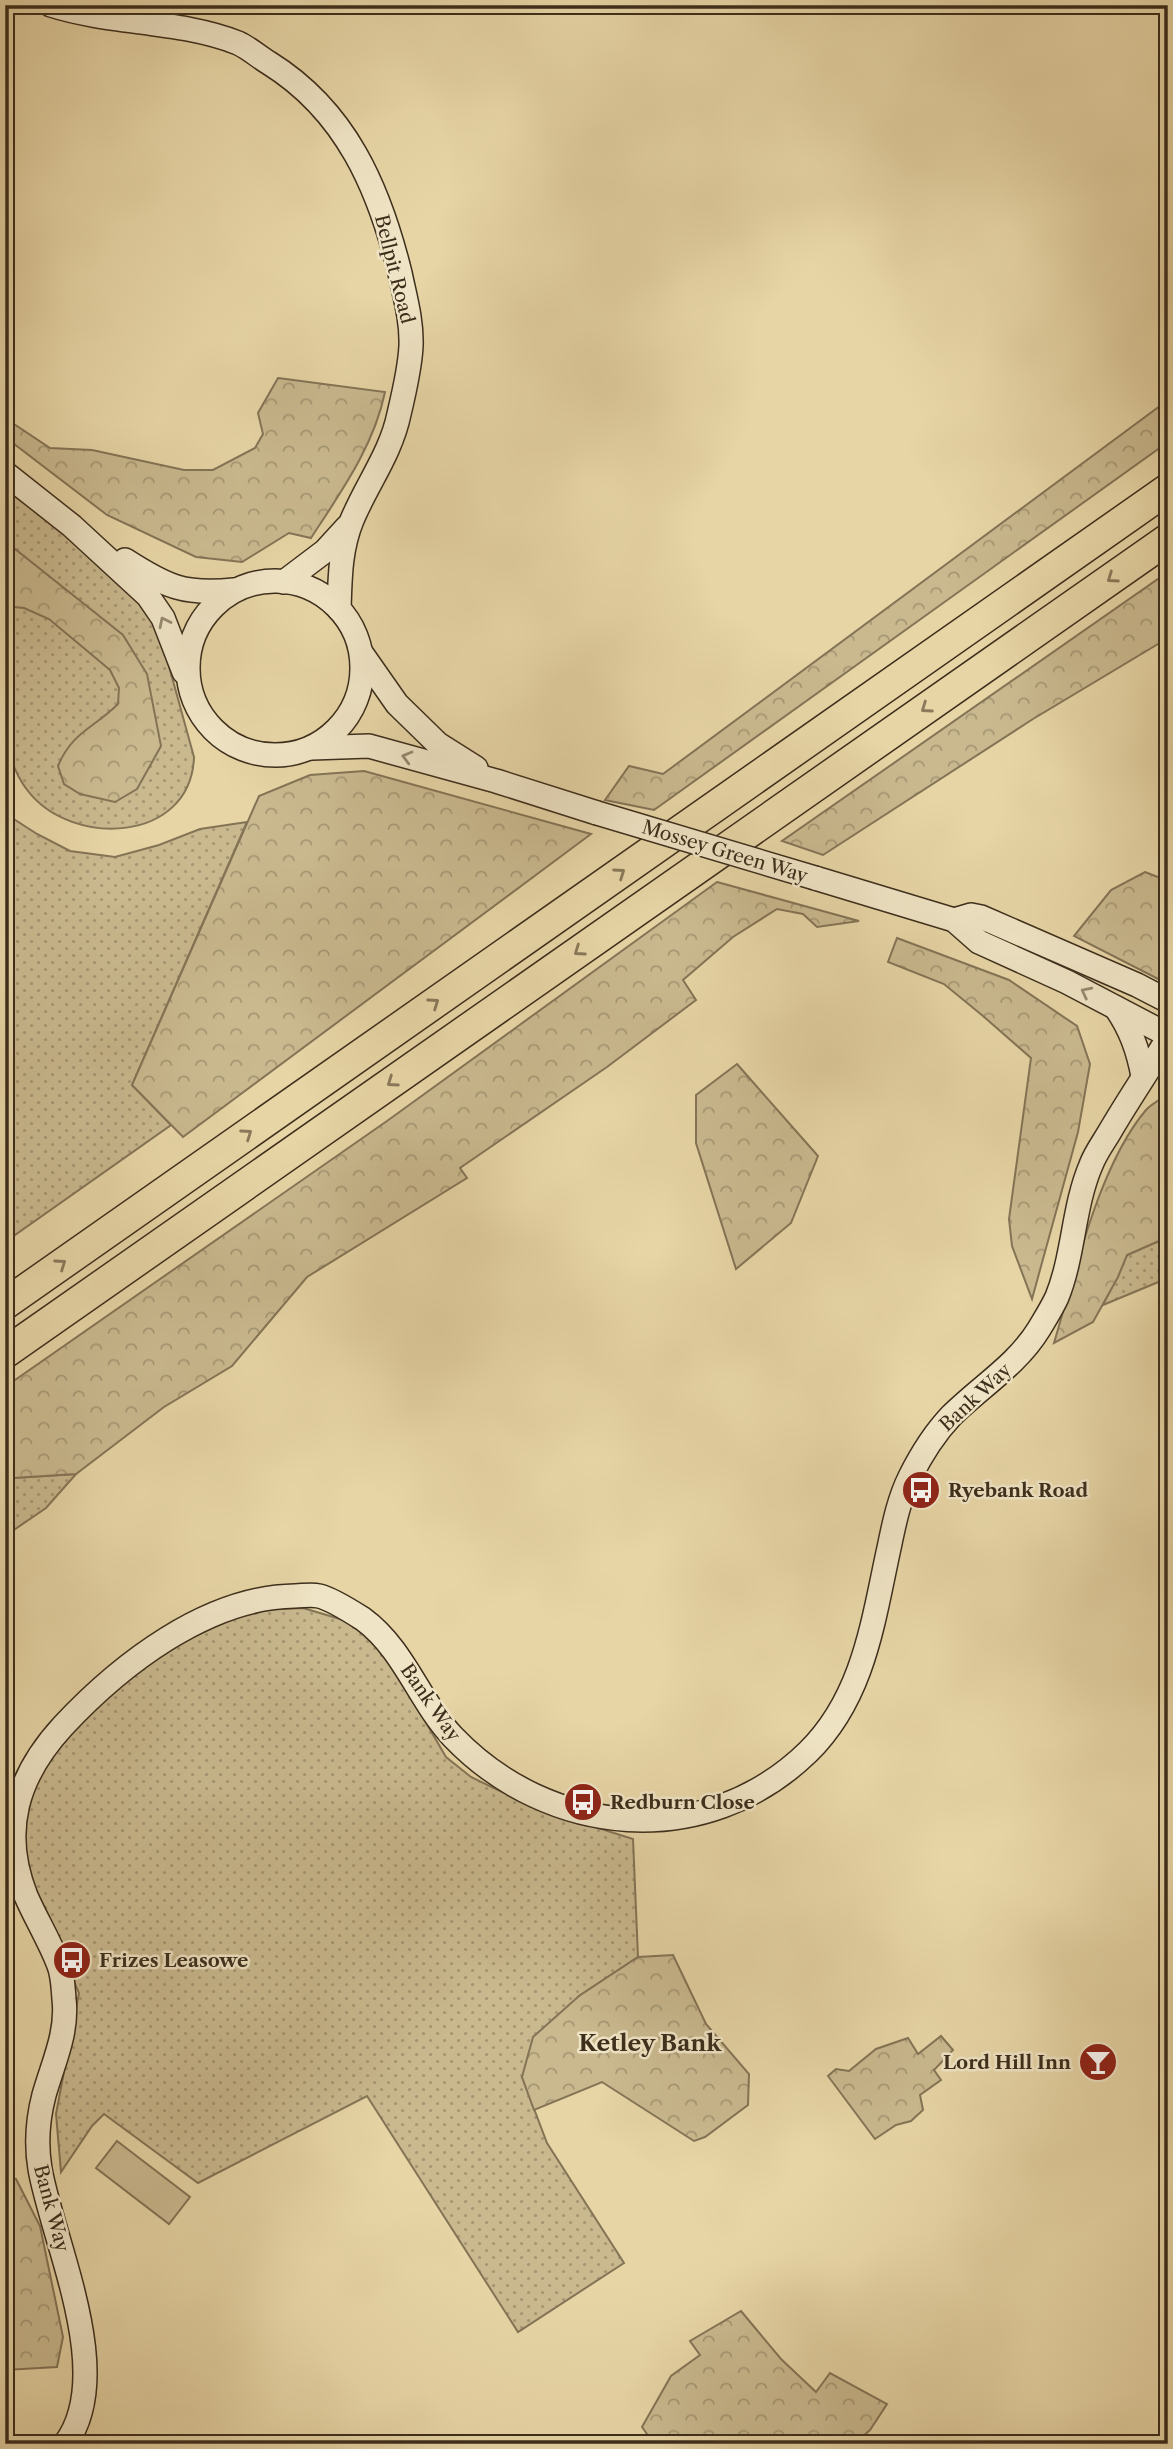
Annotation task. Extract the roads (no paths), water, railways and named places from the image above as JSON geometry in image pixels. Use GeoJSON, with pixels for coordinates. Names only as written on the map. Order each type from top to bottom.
{"type":"FeatureCollection","features":[{"type":"Feature","properties":{"kind":"highway"},"geometry":{"type":"LineString","coordinates":[[5,1304],[1168,489]]}},
{"type":"Feature","properties":{"kind":"highway"},"geometry":{"type":"LineString","coordinates":[[5,1353],[1168,539]]}},
{"type":"Feature","properties":{"kind":"street","name":"Bellpit Road"},"geometry":{"type":"LineString","coordinates":[[51,5],[72,12],[191,31],[239,44],[292,77],[325,108],[360,160],[389,231],[410,316],[411,348],[395,432],[351,522],[342,551],[339,609]]}},
{"type":"Feature","properties":{"kind":"street"},"geometry":{"type":"LineString","coordinates":[[5,473],[72,526],[148,596],[163,618],[204,719],[231,744],[256,753],[284,754],[309,748],[332,734],[351,712],[361,684],[362,654],[352,626],[333,602],[308,586],[271,580],[234,590],[187,591],[160,583],[72,526]]}},
{"type":"Feature","properties":{"kind":"street","name":"Bellpit Road"},"geometry":{"type":"LineString","coordinates":[[284,582],[325,551],[351,522]]}},
{"type":"Feature","properties":{"kind":"street"},"geometry":{"type":"LineString","coordinates":[[189,685],[189,648],[206,614],[234,590]]}},
{"type":"Feature","properties":{"kind":"street","name":"Mossey Green Way"},"geometry":{"type":"LineString","coordinates":[[362,654],[397,704],[438,744],[496,781]]}},
{"type":"Feature","properties":{"kind":"street","name":"Mossey Green Way"},"geometry":{"type":"LineString","coordinates":[[309,748],[369,746],[496,781],[954,920],[979,942],[1116,1007],[1168,1036]]}},
{"type":"Feature","properties":{"kind":"street","name":"Mossey Green Way"},"geometry":{"type":"LineString","coordinates":[[954,920],[976,915],[1168,1001]]}},
{"type":"Feature","properties":{"kind":"street"},"geometry":{"type":"LineString","coordinates":[[996,923],[1012,936],[1168,1014]]}},
{"type":"Feature","properties":{"kind":"street"},"geometry":{"type":"LineString","coordinates":[[1116,1007],[1129,1027],[1139,1052],[1143,1076]]}},
{"type":"Feature","properties":{"kind":"street","name":"Bank Way"},"geometry":{"type":"LineString","coordinates":[[65,2444],[71,2436],[82,2398],[84,2378],[80,2323],[70,2275],[46,2199],[38,2154],[40,2110],[64,2031],[66,2007],[61,1967],[25,1894],[12,1845],[16,1807],[33,1764],[61,1729],[96,1694],[153,1648],[196,1622],[227,1607],[260,1599],[321,1596],[363,1620],[397,1654],[446,1730],[472,1756],[507,1783],[576,1813],[632,1820],[665,1819],[719,1807],[762,1786],[792,1766],[814,1746],[854,1687],[871,1639],[895,1523],[906,1484],[937,1432],[955,1412],[1003,1373],[1035,1337],[1057,1296],[1091,1164],[1168,1036]]}},
{"type":"Feature","properties":{"kind":"place","name":"Ryebank Road"},"geometry":{"type":"Point","coordinates":[921,1490]}},
{"type":"Feature","properties":{"kind":"place","name":"Redburn Close"},"geometry":{"type":"Point","coordinates":[583,1802]}},
{"type":"Feature","properties":{"kind":"place","name":"Frizes Leasowe"},"geometry":{"type":"Point","coordinates":[72,1960]}},
{"type":"Feature","properties":{"kind":"place","name":"Lord Hill Inn"},"geometry":{"type":"Point","coordinates":[1098,2062]}},
{"type":"Feature","properties":{"kind":"district","name":"Ketley Bank"},"geometry":{"type":"Point","coordinates":[650,2043]}}]}
